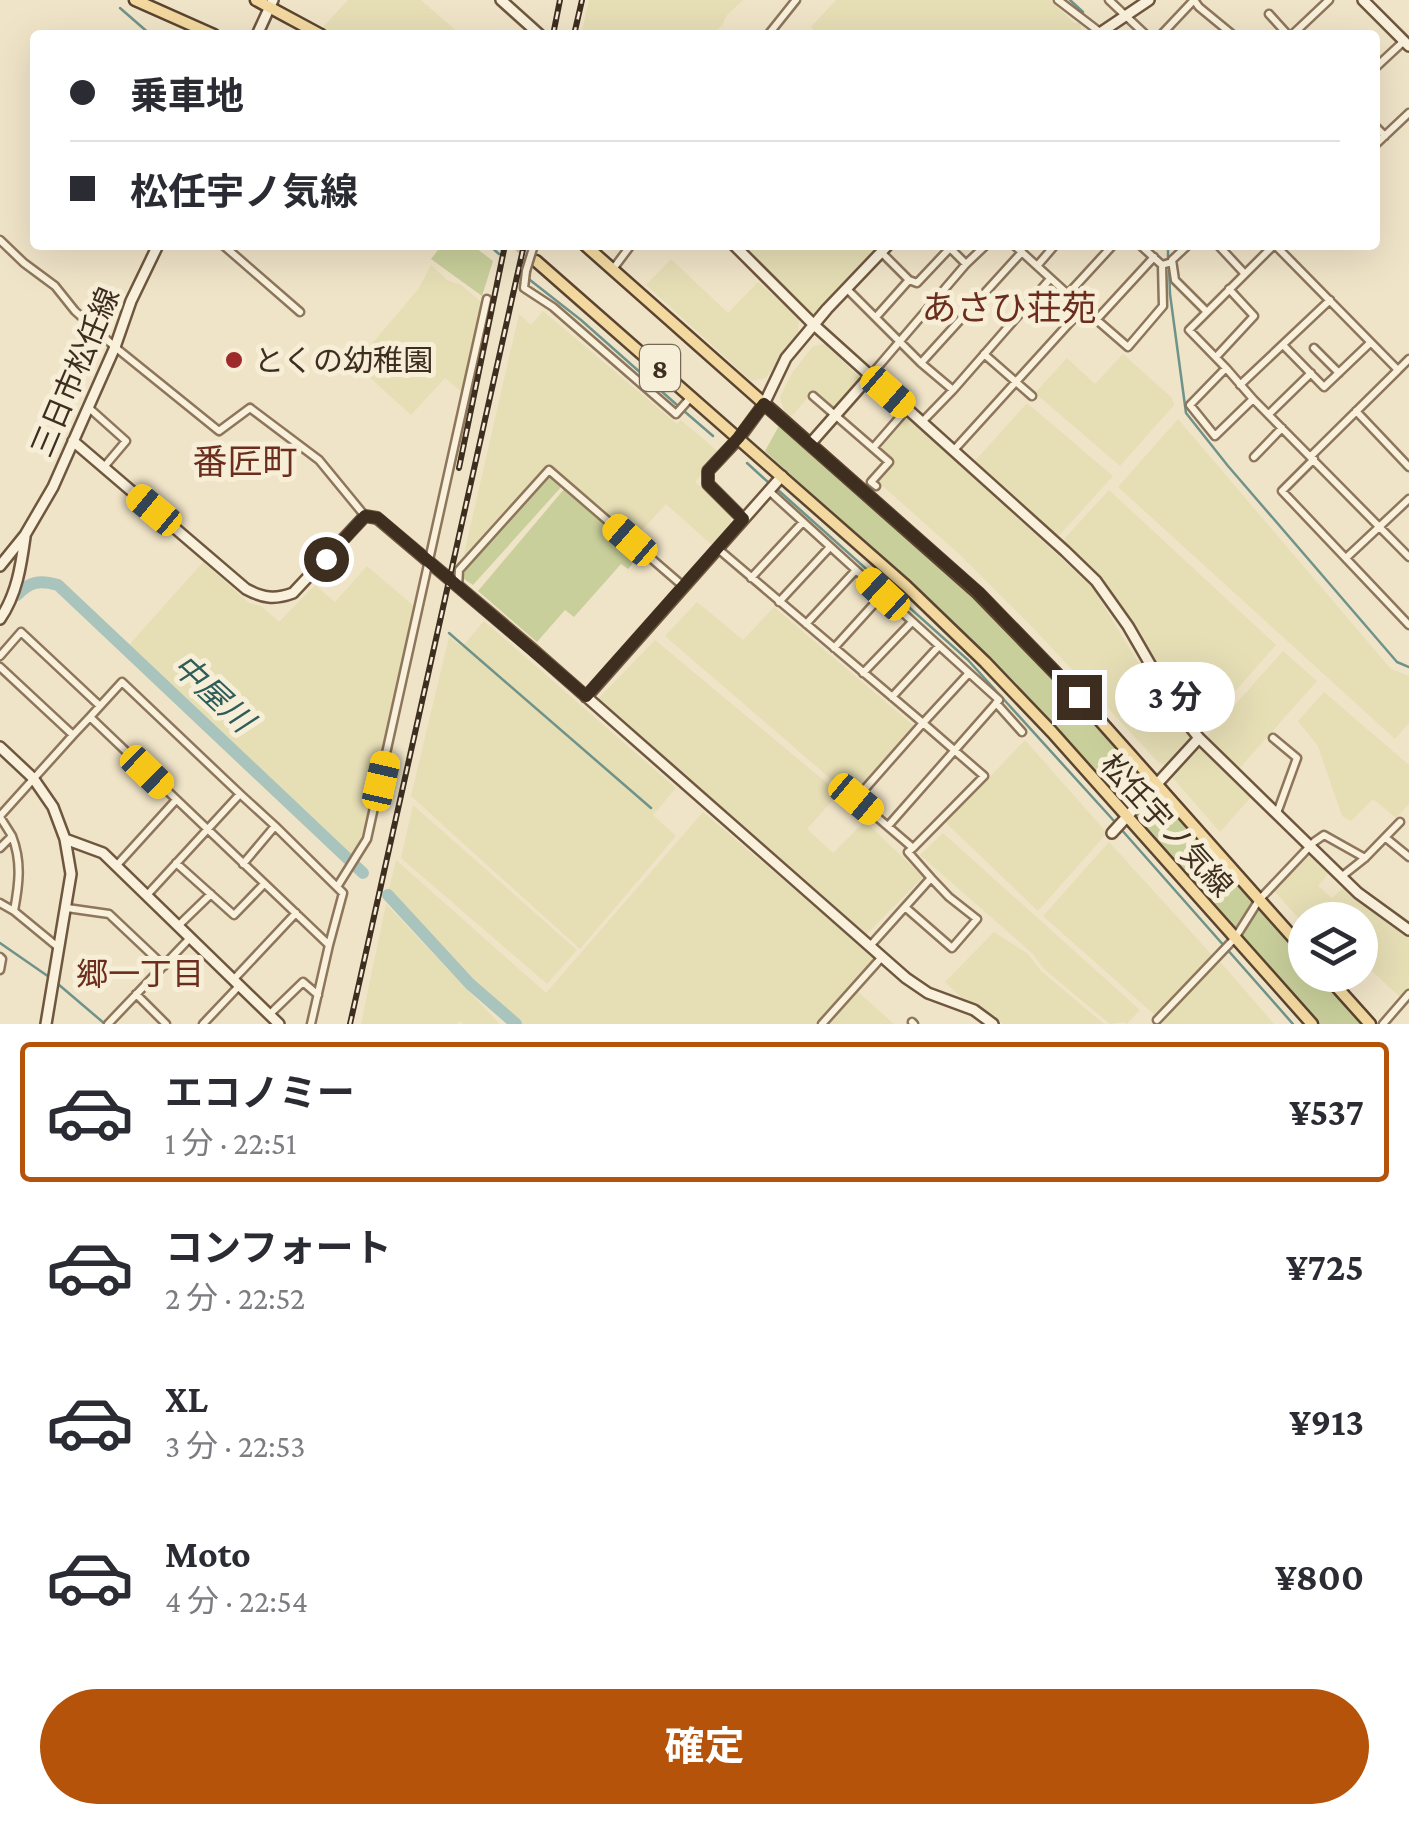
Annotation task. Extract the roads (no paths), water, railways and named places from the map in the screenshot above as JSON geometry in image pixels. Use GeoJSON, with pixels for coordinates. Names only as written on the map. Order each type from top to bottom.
{"type":"FeatureCollection","features":[{"type":"Feature","properties":{"kind":"main road"},"geometry":{"type":"LineString","coordinates":[[135,0],[203,30]]}},
{"type":"Feature","properties":{"kind":"main road"},"geometry":{"type":"LineString","coordinates":[[256,0],[272,3],[314,30]]}},
{"type":"Feature","properties":{"kind":"main road","name":"松任宇ノ気線"},"geometry":{"type":"LineString","coordinates":[[591,250],[935,553],[1014,629],[1288,933]]}},
{"type":"Feature","properties":{"kind":"main road","name":"松任宇ノ気線"},"geometry":{"type":"LineString","coordinates":[[536,261],[906,586],[985,662],[1118,825],[1228,944],[1312,1024]]}},
{"type":"Feature","properties":{"kind":"main road"},"geometry":{"type":"LineString","coordinates":[[1341,992],[1370,1024]]}},
{"type":"Feature","properties":{"kind":"street"},"geometry":{"type":"LineString","coordinates":[[500,0],[532,30]]}},
{"type":"Feature","properties":{"kind":"street"},"geometry":{"type":"LineString","coordinates":[[772,30],[796,0]]}},
{"type":"Feature","properties":{"kind":"street"},"geometry":{"type":"LineString","coordinates":[[1058,0],[1095,30]]}},
{"type":"Feature","properties":{"kind":"street"},"geometry":{"type":"LineString","coordinates":[[1109,0],[1141,30]]}},
{"type":"Feature","properties":{"kind":"street"},"geometry":{"type":"LineString","coordinates":[[1105,30],[1149,0]]}},
{"type":"Feature","properties":{"kind":"street"},"geometry":{"type":"LineString","coordinates":[[1166,30],[1194,0],[1227,30]]}},
{"type":"Feature","properties":{"kind":"street"},"geometry":{"type":"LineString","coordinates":[[1296,30],[1328,0]]}},
{"type":"Feature","properties":{"kind":"street"},"geometry":{"type":"LineString","coordinates":[[1363,0],[1406,44],[1380,64]]}},
{"type":"Feature","properties":{"kind":"street"},"geometry":{"type":"LineString","coordinates":[[259,30],[272,3]]}},
{"type":"Feature","properties":{"kind":"street"},"geometry":{"type":"LineString","coordinates":[[1269,14],[1286,30]]}},
{"type":"Feature","properties":{"kind":"street"},"geometry":{"type":"LineString","coordinates":[[1380,140],[1409,113]]}},
{"type":"Feature","properties":{"kind":"street"},"geometry":{"type":"LineString","coordinates":[[1380,131],[1385,136]]}},
{"type":"Feature","properties":{"kind":"street"},"geometry":{"type":"LineString","coordinates":[[0,240],[55,286],[114,347],[219,431],[250,408],[319,460],[365,516],[378,518],[882,957],[928,993],[974,1010],[993,1024]]}},
{"type":"Feature","properties":{"kind":"street","name":"三日市松任線"},"geometry":{"type":"LineString","coordinates":[[0,566],[25,535],[53,486],[156,250]]}},
{"type":"Feature","properties":{"kind":"street"},"geometry":{"type":"LineString","coordinates":[[229,250],[300,312]]}},
{"type":"Feature","properties":{"kind":"street"},"geometry":{"type":"LineString","coordinates":[[532,250],[524,288],[553,307],[676,414],[692,396]]}},
{"type":"Feature","properties":{"kind":"street"},"geometry":{"type":"LineString","coordinates":[[613,269],[628,250]]}},
{"type":"Feature","properties":{"kind":"street"},"geometry":{"type":"LineString","coordinates":[[739,250],[870,376],[1096,581],[1128,626],[1176,709],[1200,738],[1358,893],[1409,930]]}},
{"type":"Feature","properties":{"kind":"street"},"geometry":{"type":"LineString","coordinates":[[743,519],[708,484],[708,471],[764,404],[786,358],[883,250]]}},
{"type":"Feature","properties":{"kind":"street"},"geometry":{"type":"LineString","coordinates":[[885,250],[909,280],[917,283],[945,250]]}},
{"type":"Feature","properties":{"kind":"street"},"geometry":{"type":"LineString","coordinates":[[951,250],[966,264]]}},
{"type":"Feature","properties":{"kind":"street"},"geometry":{"type":"LineString","coordinates":[[810,444],[981,250]]}},
{"type":"Feature","properties":{"kind":"street"},"geometry":{"type":"LineString","coordinates":[[1020,250],[1128,346],[1163,306],[1167,264],[1182,250]]}},
{"type":"Feature","properties":{"kind":"street"},"geometry":{"type":"LineString","coordinates":[[1036,266],[1050,250]]}},
{"type":"Feature","properties":{"kind":"street"},"geometry":{"type":"LineString","coordinates":[[1068,294],[1108,250]]}},
{"type":"Feature","properties":{"kind":"street"},"geometry":{"type":"LineString","coordinates":[[1145,250],[1167,264],[1175,280],[1206,312]]}},
{"type":"Feature","properties":{"kind":"street"},"geometry":{"type":"LineString","coordinates":[[1223,250],[1245,274]]}},
{"type":"Feature","properties":{"kind":"street"},"geometry":{"type":"LineString","coordinates":[[1269,250],[1190,330],[1408,555]]}},
{"type":"Feature","properties":{"kind":"street"},"geometry":{"type":"LineString","coordinates":[[1279,250],[1398,370]]}},
{"type":"Feature","properties":{"kind":"street"},"geometry":{"type":"LineString","coordinates":[[922,364],[1022,252]]}},
{"type":"Feature","properties":{"kind":"street"},"geometry":{"type":"LineString","coordinates":[[1097,320],[1154,258]]}},
{"type":"Feature","properties":{"kind":"street"},"geometry":{"type":"LineString","coordinates":[[922,422],[1050,279]]}},
{"type":"Feature","properties":{"kind":"street"},"geometry":{"type":"LineString","coordinates":[[876,317],[909,280]]}},
{"type":"Feature","properties":{"kind":"street"},"geometry":{"type":"LineString","coordinates":[[846,288],[952,390]]}},
{"type":"Feature","properties":{"kind":"street"},"geometry":{"type":"LineString","coordinates":[[1216,357],[1254,316],[1229,289]]}},
{"type":"Feature","properties":{"kind":"street"},"geometry":{"type":"LineString","coordinates":[[336,887],[367,839],[487,299]]}},
{"type":"Feature","properties":{"kind":"street"},"geometry":{"type":"LineString","coordinates":[[1240,385],[1330,300]]}},
{"type":"Feature","properties":{"kind":"street"},"geometry":{"type":"LineString","coordinates":[[954,450],[1083,308]]}},
{"type":"Feature","properties":{"kind":"street"},"geometry":{"type":"LineString","coordinates":[[1283,345],[1324,388],[1370,342]]}},
{"type":"Feature","properties":{"kind":"street"},"geometry":{"type":"LineString","coordinates":[[1314,348],[1339,373]]}},
{"type":"Feature","properties":{"kind":"street"},"geometry":{"type":"LineString","coordinates":[[984,354],[1032,396]]}},
{"type":"Feature","properties":{"kind":"street"},"geometry":{"type":"LineString","coordinates":[[1409,359],[1282,491],[1409,625]]}},
{"type":"Feature","properties":{"kind":"street"},"geometry":{"type":"LineString","coordinates":[[1226,368],[1190,405],[1215,436],[1253,399]]}},
{"type":"Feature","properties":{"kind":"street"},"geometry":{"type":"LineString","coordinates":[[1269,414],[1310,374]]}},
{"type":"Feature","properties":{"kind":"street"},"geometry":{"type":"LineString","coordinates":[[813,396],[889,462],[872,482],[876,486]]}},
{"type":"Feature","properties":{"kind":"street"},"geometry":{"type":"LineString","coordinates":[[88,408],[126,442],[104,467]]}},
{"type":"Feature","properties":{"kind":"street"},"geometry":{"type":"LineString","coordinates":[[872,448],[908,409]]}},
{"type":"Feature","properties":{"kind":"street"},"geometry":{"type":"LineString","coordinates":[[1356,411],[1409,467]]}},
{"type":"Feature","properties":{"kind":"street"},"geometry":{"type":"LineString","coordinates":[[1254,456],[1282,428]]}},
{"type":"Feature","properties":{"kind":"street"},"geometry":{"type":"LineString","coordinates":[[73,442],[260,597],[278,598],[292,593],[365,516]]}},
{"type":"Feature","properties":{"kind":"street"},"geometry":{"type":"LineString","coordinates":[[458,587],[459,570],[549,470],[683,586]]}},
{"type":"Feature","properties":{"kind":"street"},"geometry":{"type":"LineString","coordinates":[[586,696],[782,476]]}},
{"type":"Feature","properties":{"kind":"street"},"geometry":{"type":"LineString","coordinates":[[768,490],[999,700],[888,826]]}},
{"type":"Feature","properties":{"kind":"street"},"geometry":{"type":"LineString","coordinates":[[1346,558],[1409,499]]}},
{"type":"Feature","properties":{"kind":"street"},"geometry":{"type":"LineString","coordinates":[[752,578],[803,522]]}},
{"type":"Feature","properties":{"kind":"street"},"geometry":{"type":"LineString","coordinates":[[0,619],[20,574],[25,535]]}},
{"type":"Feature","properties":{"kind":"street"},"geometry":{"type":"LineString","coordinates":[[779,602],[830,547]]}},
{"type":"Feature","properties":{"kind":"street"},"geometry":{"type":"LineString","coordinates":[[718,548],[984,776],[908,852],[949,897],[977,919],[952,948],[905,908]]}},
{"type":"Feature","properties":{"kind":"street"},"geometry":{"type":"LineString","coordinates":[[806,624],[856,570]]}},
{"type":"Feature","properties":{"kind":"street"},"geometry":{"type":"LineString","coordinates":[[834,648],[883,594]]}},
{"type":"Feature","properties":{"kind":"street"},"geometry":{"type":"LineString","coordinates":[[863,674],[912,622]]}},
{"type":"Feature","properties":{"kind":"street"},"geometry":{"type":"LineString","coordinates":[[0,656],[21,632],[100,706]]}},
{"type":"Feature","properties":{"kind":"street"},"geometry":{"type":"LineString","coordinates":[[892,698],[939,646]]}},
{"type":"Feature","properties":{"kind":"street"},"geometry":{"type":"LineString","coordinates":[[0,667],[73,734]]}},
{"type":"Feature","properties":{"kind":"street"},"geometry":{"type":"LineString","coordinates":[[912,848],[856,799],[969,673]]}},
{"type":"Feature","properties":{"kind":"street"},"geometry":{"type":"LineString","coordinates":[[14,911],[20,855],[0,816],[122,682],[342,893],[310,1024]]}},
{"type":"Feature","properties":{"kind":"street"},"geometry":{"type":"LineString","coordinates":[[996,703],[1022,732]]}},
{"type":"Feature","properties":{"kind":"street"},"geometry":{"type":"LineString","coordinates":[[90,717],[330,944]]}},
{"type":"Feature","properties":{"kind":"street"},"geometry":{"type":"LineString","coordinates":[[1118,825],[1200,738]]}},
{"type":"Feature","properties":{"kind":"street"},"geometry":{"type":"LineString","coordinates":[[1273,738],[1297,758],[1276,814]]}},
{"type":"Feature","properties":{"kind":"street"},"geometry":{"type":"LineString","coordinates":[[0,748],[33,778],[53,807],[65,839],[71,874],[47,1020],[56,1024]]}},
{"type":"Feature","properties":{"kind":"street"},"geometry":{"type":"LineString","coordinates":[[148,894],[240,794]]}},
{"type":"Feature","properties":{"kind":"street"},"geometry":{"type":"LineString","coordinates":[[116,866],[176,800]]}},
{"type":"Feature","properties":{"kind":"street"},"geometry":{"type":"LineString","coordinates":[[1341,877],[1400,822]]}},
{"type":"Feature","properties":{"kind":"street"},"geometry":{"type":"LineString","coordinates":[[243,864],[275,826]]}},
{"type":"Feature","properties":{"kind":"street"},"geometry":{"type":"LineString","coordinates":[[1157,1020],[1228,944],[1259,900],[1324,834],[1364,858]]}},
{"type":"Feature","properties":{"kind":"street"},"geometry":{"type":"LineString","coordinates":[[0,848],[12,836]]}},
{"type":"Feature","properties":{"kind":"street"},"geometry":{"type":"LineString","coordinates":[[1386,838],[1409,858]]}},
{"type":"Feature","properties":{"kind":"street"},"geometry":{"type":"LineString","coordinates":[[65,839],[103,853],[280,1024]]}},
{"type":"Feature","properties":{"kind":"street"},"geometry":{"type":"LineString","coordinates":[[176,863],[234,915],[264,884]]}},
{"type":"Feature","properties":{"kind":"street"},"geometry":{"type":"LineString","coordinates":[[870,946],[931,878]]}},
{"type":"Feature","properties":{"kind":"street"},"geometry":{"type":"LineString","coordinates":[[179,925],[211,894]]}},
{"type":"Feature","properties":{"kind":"street"},"geometry":{"type":"LineString","coordinates":[[0,903],[60,948]]}},
{"type":"Feature","properties":{"kind":"street"},"geometry":{"type":"LineString","coordinates":[[67,908],[109,914],[164,966]]}},
{"type":"Feature","properties":{"kind":"street"},"geometry":{"type":"LineString","coordinates":[[203,1024],[296,913]]}},
{"type":"Feature","properties":{"kind":"street"},"geometry":{"type":"LineString","coordinates":[[108,1023],[191,937]]}},
{"type":"Feature","properties":{"kind":"street"},"geometry":{"type":"LineString","coordinates":[[0,957],[0,970]]}},
{"type":"Feature","properties":{"kind":"street"},"geometry":{"type":"LineString","coordinates":[[822,1024],[882,957]]}},
{"type":"Feature","properties":{"kind":"street"},"geometry":{"type":"LineString","coordinates":[[270,1014],[303,982],[318,995]]}},
{"type":"Feature","properties":{"kind":"street"},"geometry":{"type":"LineString","coordinates":[[136,994],[166,1024]]}},
{"type":"Feature","properties":{"kind":"street"},"geometry":{"type":"LineString","coordinates":[[1384,1024],[1409,994]]}},
{"type":"Feature","properties":{"kind":"waterway"},"geometry":{"type":"LineString","coordinates":[[1070,0],[1083,12]]}},
{"type":"Feature","properties":{"kind":"waterway"},"geometry":{"type":"LineString","coordinates":[[120,8],[145,30]]}},
{"type":"Feature","properties":{"kind":"waterway"},"geometry":{"type":"LineString","coordinates":[[495,250],[499,254]]}},
{"type":"Feature","properties":{"kind":"waterway"},"geometry":{"type":"LineString","coordinates":[[1168,250],[1168,258]]}},
{"type":"Feature","properties":{"kind":"waterway"},"geometry":{"type":"LineString","coordinates":[[1169,266],[1186,413],[1397,662],[1409,667]]}},
{"type":"Feature","properties":{"kind":"waterway"},"geometry":{"type":"LineString","coordinates":[[530,280],[677,405]]}},
{"type":"Feature","properties":{"kind":"waterway"},"geometry":{"type":"LineString","coordinates":[[684,411],[713,436]]}},
{"type":"Feature","properties":{"kind":"waterway"},"geometry":{"type":"LineString","coordinates":[[747,463],[769,483]]}},
{"type":"Feature","properties":{"kind":"waterway"},"geometry":{"type":"LineString","coordinates":[[778,490],[968,660],[1115,822]]}},
{"type":"Feature","properties":{"kind":"waterway","name":"中屋川"},"geometry":{"type":"LineString","coordinates":[[17,595],[36,583],[58,585],[363,873]]}},
{"type":"Feature","properties":{"kind":"waterway"},"geometry":{"type":"LineString","coordinates":[[449,633],[651,808]]}},
{"type":"Feature","properties":{"kind":"waterway"},"geometry":{"type":"LineString","coordinates":[[1120,828],[1293,1024]]}},
{"type":"Feature","properties":{"kind":"waterway","name":"中屋川"},"geometry":{"type":"LineString","coordinates":[[388,895],[470,984],[516,1024]]}},
{"type":"Feature","properties":{"kind":"waterway"},"geometry":{"type":"LineString","coordinates":[[0,943],[52,979]]}},
{"type":"Feature","properties":{"kind":"waterway"},"geometry":{"type":"LineString","coordinates":[[58,984],[105,1024]]}},
{"type":"Feature","properties":{"kind":"tunnel"},"geometry":{"type":"LineString","coordinates":[[523,250],[535,261]]}},
{"type":"Feature","properties":{"kind":"railway"},"geometry":{"type":"LineString","coordinates":[[554,30],[560,0]]}},
{"type":"Feature","properties":{"kind":"railway"},"geometry":{"type":"LineString","coordinates":[[575,30],[582,0]]}},
{"type":"Feature","properties":{"kind":"railway"},"geometry":{"type":"LineString","coordinates":[[459,468],[504,250]]}},
{"type":"Feature","properties":{"kind":"railway"},"geometry":{"type":"LineString","coordinates":[[350,1024],[523,250]]}},
{"type":"Feature","properties":{"kind":"place","name":"とくの幼稚園"},"geometry":{"type":"Point","coordinates":[234,360]}},
{"type":"Feature","properties":{"kind":"district","name":"あさひ荘苑"},"geometry":{"type":"Point","coordinates":[1009,308]}},
{"type":"Feature","properties":{"kind":"district","name":"番匠町"},"geometry":{"type":"Point","coordinates":[245,462]}},
{"type":"Feature","properties":{"kind":"district","name":"郷一丁目"},"geometry":{"type":"Point","coordinates":[140,974]}}]}
